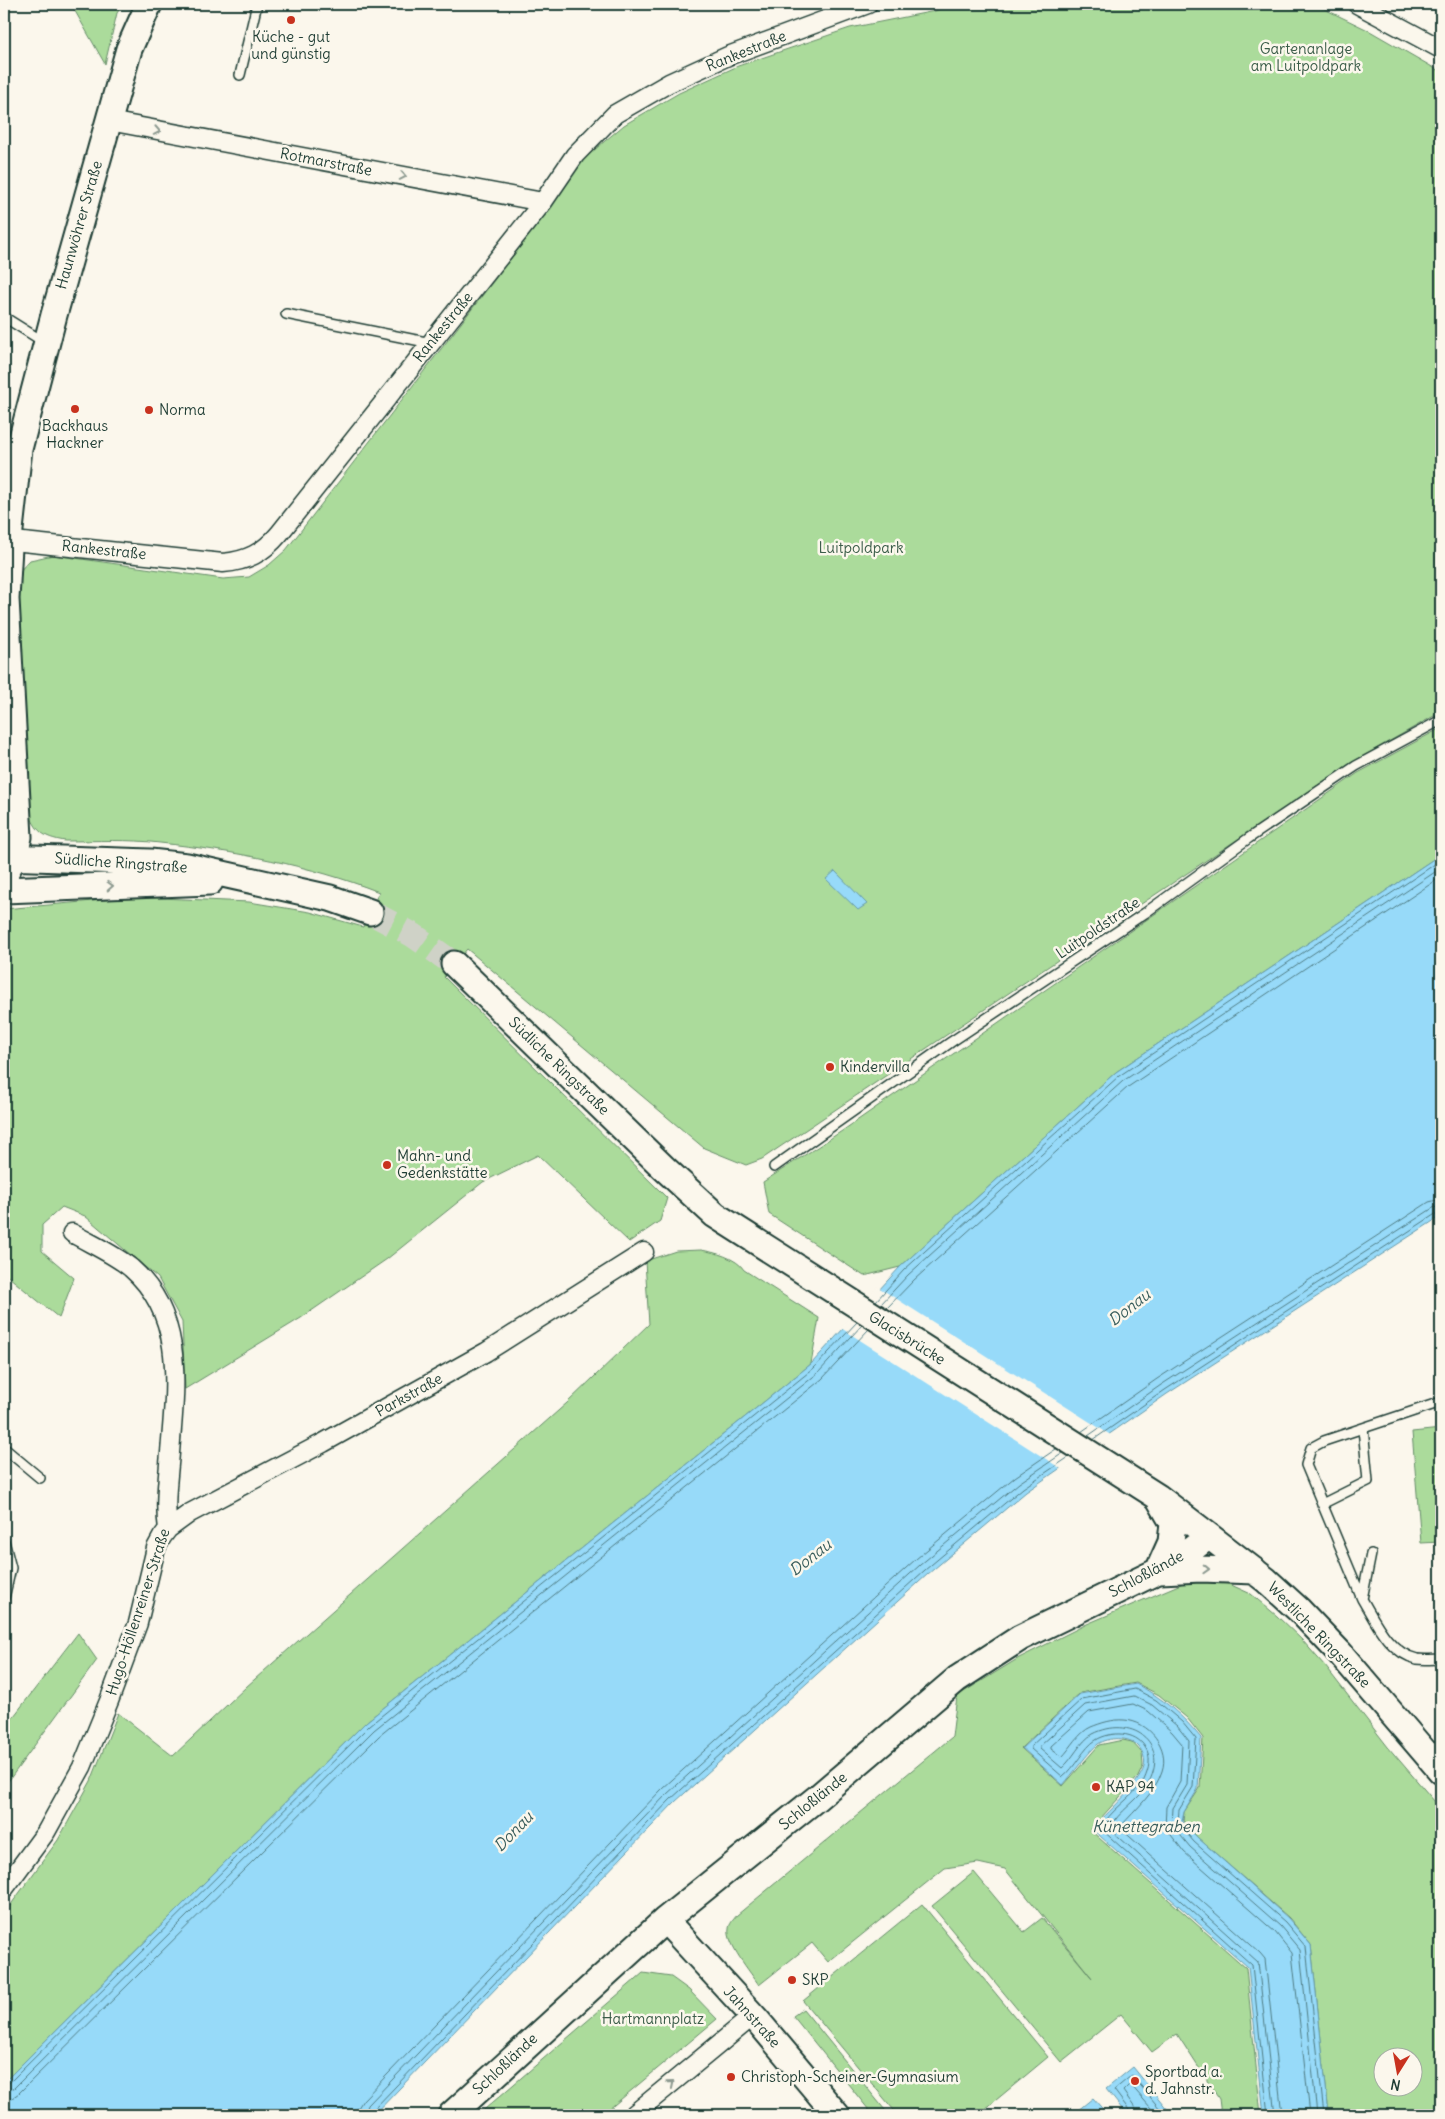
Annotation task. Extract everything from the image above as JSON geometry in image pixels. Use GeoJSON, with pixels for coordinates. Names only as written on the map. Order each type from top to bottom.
{"type":"FeatureCollection","features":[{"type":"Feature","properties":{"kind":"street","name":"Haunwöhrer Straße"},"geometry":{"type":"LineString","coordinates":[[9,861],[6,540],[19,448],[46,343],[129,49],[149,4]]}},
{"type":"Feature","properties":{"kind":"street","name":"Rankestraße"},"geometry":{"type":"LineString","coordinates":[[6,540],[222,563],[238,562],[254,556],[268,546],[279,534],[543,202],[575,155],[614,114],[669,83],[728,56],[868,4]]}},
{"type":"Feature","properties":{"kind":"street"},"geometry":{"type":"LineString","coordinates":[[1357,4],[1441,49]]}},
{"type":"Feature","properties":{"kind":"street","name":"Rotmarstraße"},"geometry":{"type":"LineString","coordinates":[[109,121],[543,202]]}},
{"type":"Feature","properties":{"kind":"street","name":"Haunwöhrer Straße"},"geometry":{"type":"LineString","coordinates":[[4,487],[19,448]]}},
{"type":"Feature","properties":{"kind":"street","name":"Südliche Ringstraße"},"geometry":{"type":"LineString","coordinates":[[9,861],[30,850],[52,858],[150,862],[187,866],[330,898],[370,912]]}},
{"type":"Feature","properties":{"kind":"street"},"geometry":{"type":"LineString","coordinates":[[9,861],[38,889]]}},
{"type":"Feature","properties":{"kind":"street","name":"Südliche Ringstraße"},"geometry":{"type":"LineString","coordinates":[[4,890],[193,882],[267,884]]}},
{"type":"Feature","properties":{"kind":"street","name":"Südliche Ringstraße"},"geometry":{"type":"LineString","coordinates":[[454,964],[664,1168]]}},
{"type":"Feature","properties":{"kind":"street","name":"Glacisbrücke"},"geometry":{"type":"LineString","coordinates":[[664,1168],[715,1215],[1158,1497]]}},
{"type":"Feature","properties":{"kind":"street","name":"Hugo-Höllenreiner-Straße"},"geometry":{"type":"LineString","coordinates":[[4,1889],[46,1832],[82,1767],[109,1702],[138,1623],[156,1548],[168,1529],[166,1504],[175,1377],[172,1341],[165,1315],[154,1292],[130,1268],[72,1233]]}},
{"type":"Feature","properties":{"kind":"street","name":"Parkstraße"},"geometry":{"type":"LineString","coordinates":[[168,1529],[190,1513],[323,1443],[486,1352],[644,1252]]}},
{"type":"Feature","properties":{"kind":"street"},"geometry":{"type":"LineString","coordinates":[[1158,1497],[1173,1524],[1171,1542],[1158,1571],[1201,1569],[1261,1576]]}},
{"type":"Feature","properties":{"kind":"street","name":"Westliche Ringstraße"},"geometry":{"type":"LineString","coordinates":[[1158,1497],[1261,1576],[1339,1652],[1438,1758]]}},
{"type":"Feature","properties":{"kind":"street","name":"Schloßlände"},"geometry":{"type":"LineString","coordinates":[[453,2114],[665,1920],[817,1798],[957,1679],[1020,1638],[1158,1571],[1187,1553],[1209,1536]]}},
{"type":"Feature","properties":{"kind":"street","name":"Jahnstraße"},"geometry":{"type":"LineString","coordinates":[[665,1920],[753,2016],[837,2115]]}},
{"type":"Feature","properties":{"kind":"street"},"geometry":{"type":"LineString","coordinates":[[633,2115],[753,2016]]}},
{"type":"Feature","properties":{"kind":"lane"},"geometry":{"type":"LineString","coordinates":[[240,75],[257,4]]}},
{"type":"Feature","properties":{"kind":"lane"},"geometry":{"type":"LineString","coordinates":[[286,314],[431,343]]}},
{"type":"Feature","properties":{"kind":"lane"},"geometry":{"type":"LineString","coordinates":[[4,317],[46,343]]}},
{"type":"Feature","properties":{"kind":"lane","name":"Luitpoldstraße"},"geometry":{"type":"LineString","coordinates":[[774,1167],[951,1042],[1145,913],[1306,799],[1356,766],[1441,720]]}},
{"type":"Feature","properties":{"kind":"lane"},"geometry":{"type":"LineString","coordinates":[[1441,1402],[1324,1441],[1311,1448],[1306,1466],[1362,1599],[1383,1634],[1398,1650],[1417,1659],[1441,1659]]}},
{"type":"Feature","properties":{"kind":"lane"},"geometry":{"type":"LineString","coordinates":[[1322,1504],[1368,1481],[1363,1428]]}},
{"type":"Feature","properties":{"kind":"lane"},"geometry":{"type":"LineString","coordinates":[[4,1448],[40,1478]]}},
{"type":"Feature","properties":{"kind":"lane"},"geometry":{"type":"LineString","coordinates":[[4,1541],[11,1568],[4,1598]]}},
{"type":"Feature","properties":{"kind":"lane"},"geometry":{"type":"LineString","coordinates":[[1362,1599],[1371,1554]]}},
{"type":"Feature","properties":{"kind":"green space"},"geometry":{"type":"Polygon","coordinates":[[[71,4],[123,4],[117,13],[105,64],[71,4]]]}},
{"type":"Feature","properties":{"kind":"green space","name":"Luitpoldpark"},"geometry":{"type":"Polygon","coordinates":[[[951,4],[1314,4],[1368,30],[1441,72],[1441,712],[1351,763],[762,1159],[746,1165],[704,1148],[467,949],[444,977],[667,1198],[660,1221],[629,1242],[538,1155],[483,1182],[387,1259],[301,1318],[185,1389],[182,1322],[158,1278],[85,1216],[62,1207],[42,1225],[42,1251],[74,1278],[59,1318],[4,1273],[4,909],[138,897],[249,902],[310,912],[363,927],[379,892],[326,874],[244,855],[148,842],[65,841],[51,838],[41,832],[34,824],[28,811],[15,576],[30,560],[53,555],[223,579],[249,577],[269,565],[286,550],[549,209],[581,161],[624,125],[679,93],[738,66],[850,28],[935,11],[951,4]]]}},
{"type":"Feature","properties":{"kind":"green space"},"geometry":{"type":"Polygon","coordinates":[[[1441,728],[1441,854],[1116,1072],[900,1267],[864,1276],[769,1214],[763,1182],[842,1131],[1358,773],[1441,728]]]}},
{"type":"Feature","properties":{"kind":"green space"},"geometry":{"type":"Polygon","coordinates":[[[701,1250],[731,1259],[744,1270],[819,1318],[811,1364],[366,1722],[4,2082],[4,1914],[58,1840],[91,1781],[118,1713],[173,1756],[246,1687],[567,1403],[649,1324],[645,1261],[676,1251],[701,1250]]]}},
{"type":"Feature","properties":{"kind":"green space"},"geometry":{"type":"Polygon","coordinates":[[[1441,1429],[1441,1542],[1421,1543],[1412,1432],[1441,1429]]]}},
{"type":"Feature","properties":{"kind":"green space"},"geometry":{"type":"Polygon","coordinates":[[[1195,1578],[1229,1584],[1251,1594],[1302,1640],[1325,1666],[1388,1747],[1441,1809],[1441,2115],[1329,2115],[1311,1945],[1289,1918],[1198,1838],[1183,1821],[1184,1812],[1200,1788],[1203,1738],[1187,1718],[1159,1695],[1136,1683],[1080,1693],[1021,1748],[1063,1786],[1099,1745],[1123,1740],[1132,1742],[1142,1753],[1143,1766],[1138,1777],[1090,1830],[1246,1968],[1261,2115],[1221,2115],[1219,2099],[1177,2034],[1152,2052],[1121,2014],[1061,2062],[932,1906],[974,1872],[1024,1932],[1042,1918],[1092,1978],[1005,1869],[978,1863],[945,1868],[828,1962],[812,1943],[759,1985],[731,1942],[729,1927],[737,1915],[952,1737],[957,1696],[1019,1658],[1087,1624],[1195,1578]]]}},
{"type":"Feature","properties":{"kind":"green space"},"geometry":{"type":"Polygon","coordinates":[[[78,1633],[97,1660],[4,1787],[4,1729],[78,1633]]]}},
{"type":"Feature","properties":{"kind":"green space"},"geometry":{"type":"Polygon","coordinates":[[[922,1904],[1048,2057],[978,2115],[898,2115],[803,2001],[922,1904]]]}},
{"type":"Feature","properties":{"kind":"green space","name":"Hartmannplatz"},"geometry":{"type":"Polygon","coordinates":[[[643,1973],[671,1977],[689,1990],[717,2019],[602,2115],[478,2115],[643,1973]]]}},
{"type":"Feature","properties":{"kind":"green space"},"geometry":{"type":"Polygon","coordinates":[[[803,2009],[889,2115],[873,2115],[793,2016],[803,2009]]]}},
{"type":"Feature","properties":{"kind":"water","name":"Donau"},"geometry":{"type":"Polygon","coordinates":[[[1441,854],[1441,1216],[1167,1394],[1026,1492],[928,1574],[675,1802],[374,2115],[4,2115],[4,2082],[366,1722],[811,1364],[900,1267],[1116,1072],[1441,854]]]}},
{"type":"Feature","properties":{"kind":"water"},"geometry":{"type":"Polygon","coordinates":[[[835,871],[867,904],[858,910],[826,879],[835,871]]]}},
{"type":"Feature","properties":{"kind":"water","name":"Künettegraben"},"geometry":{"type":"Polygon","coordinates":[[[1136,1684],[1172,1708],[1201,1738],[1198,1789],[1184,1812],[1182,1822],[1288,1918],[1311,1945],[1329,2115],[1264,2115],[1248,1967],[1092,1829],[1129,1791],[1141,1774],[1145,1761],[1140,1748],[1130,1740],[1124,1739],[1113,1739],[1098,1744],[1063,1785],[1022,1748],[1080,1694],[1136,1684]]]}},
{"type":"Feature","properties":{"kind":"water"},"geometry":{"type":"Polygon","coordinates":[[[1133,2067],[1172,2115],[1127,2115],[1106,2089],[1133,2067]]]}},
{"type":"Feature","properties":{"kind":"water"},"geometry":{"type":"Polygon","coordinates":[[[1093,2098],[1108,2115],[1072,2115],[1093,2098]]]}},
{"type":"Feature","properties":{"kind":"pier"},"geometry":{"type":"Polygon","coordinates":[[[878,1287],[1112,1436],[1063,1470],[841,1328],[878,1287]]]}},
{"type":"Feature","properties":{"kind":"tunnel"},"geometry":{"type":"LineString","coordinates":[[370,912],[413,935],[454,964]]}},
{"type":"Feature","properties":{"kind":"place","name":"Küche - gut und günstig"},"geometry":{"type":"Point","coordinates":[291,20]}},
{"type":"Feature","properties":{"kind":"place","name":"Backhaus Hackner"},"geometry":{"type":"Point","coordinates":[75,409]}},
{"type":"Feature","properties":{"kind":"place","name":"Norma"},"geometry":{"type":"Point","coordinates":[149,410]}},
{"type":"Feature","properties":{"kind":"place","name":"Kindervilla"},"geometry":{"type":"Point","coordinates":[830,1067]}},
{"type":"Feature","properties":{"kind":"place","name":"Mahn- und Gedenkstätte"},"geometry":{"type":"Point","coordinates":[387,1165]}},
{"type":"Feature","properties":{"kind":"place","name":"KAP 94"},"geometry":{"type":"Point","coordinates":[1096,1787]}},
{"type":"Feature","properties":{"kind":"place","name":"SKP"},"geometry":{"type":"Point","coordinates":[792,1980]}},
{"type":"Feature","properties":{"kind":"place","name":"Christoph-Scheiner-Gymnasium"},"geometry":{"type":"Point","coordinates":[731,2077]}},
{"type":"Feature","properties":{"kind":"place","name":"Sportbad a. d. Jahnstr."},"geometry":{"type":"Point","coordinates":[1135,2081]}},
{"type":"Feature","properties":{"kind":"park label","name":"Gartenanlage am Luitpoldpark"},"geometry":{"type":"Point","coordinates":[1306,58]}}]}
